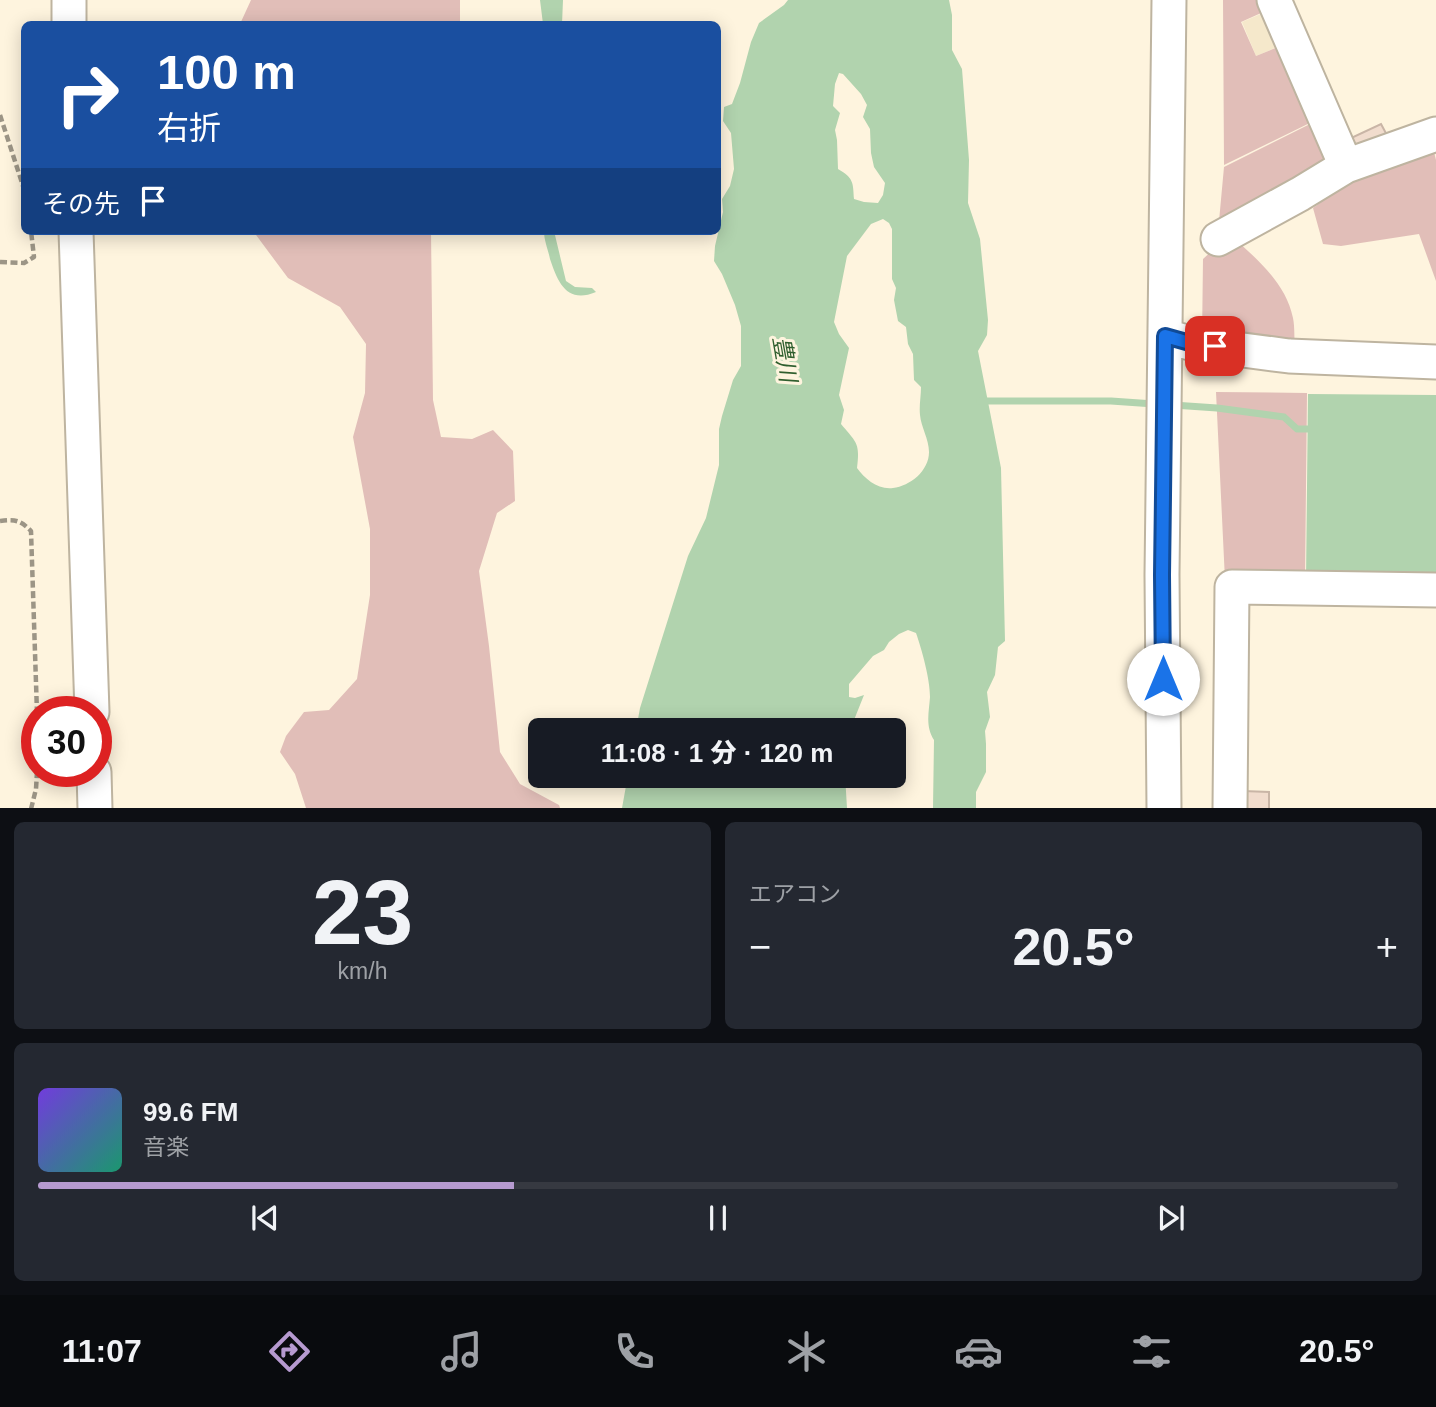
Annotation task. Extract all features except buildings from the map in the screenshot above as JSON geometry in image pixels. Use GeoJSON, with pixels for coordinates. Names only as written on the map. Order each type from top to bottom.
{"type":"FeatureCollection","features":[{"type":"Feature","properties":{"kind":"street"},"geometry":{"type":"LineString","coordinates":[[69,0],[69,21]]}},
{"type":"Feature","properties":{"kind":"street"},"geometry":{"type":"LineString","coordinates":[[1164,808],[1162,575],[1169,0]]}},
{"type":"Feature","properties":{"kind":"street"},"geometry":{"type":"LineString","coordinates":[[1274,0],[1346,166]]}},
{"type":"Feature","properties":{"kind":"street"},"geometry":{"type":"LineString","coordinates":[[1218,239],[1346,166],[1436,134]]}},
{"type":"Feature","properties":{"kind":"street"},"geometry":{"type":"LineString","coordinates":[[76,235],[91,696]]}},
{"type":"Feature","properties":{"kind":"street"},"geometry":{"type":"LineString","coordinates":[[1165,336],[1190,343],[1289,356],[1436,362]]}},
{"type":"Feature","properties":{"kind":"street"},"geometry":{"type":"LineString","coordinates":[[1230,808],[1232,587],[1436,590]]}},
{"type":"Feature","properties":{"kind":"street"},"geometry":{"type":"LineString","coordinates":[[95,787],[96,808]]}},
{"type":"Feature","properties":{"kind":"path"},"geometry":{"type":"LineString","coordinates":[[0,115],[21,180]]}},
{"type":"Feature","properties":{"kind":"path"},"geometry":{"type":"LineString","coordinates":[[0,262],[24,263],[34,257],[31,235]]}},
{"type":"Feature","properties":{"kind":"path"},"geometry":{"type":"LineString","coordinates":[[0,521],[13,520],[24,524],[31,531],[36,696]]}},
{"type":"Feature","properties":{"kind":"path"},"geometry":{"type":"LineString","coordinates":[[31,808],[36,787]]}},
{"type":"Feature","properties":{"kind":"shaded area"},"geometry":{"type":"Polygon","coordinates":[[[251,0],[460,0],[460,21],[241,21],[251,0]]]}},
{"type":"Feature","properties":{"kind":"shaded area"},"geometry":{"type":"Polygon","coordinates":[[[1223,0],[1266,0],[1270,9],[1241,22],[1256,56],[1285,44],[1318,119],[1224,165],[1223,0]]]}},
{"type":"Feature","properties":{"kind":"shaded area"},"geometry":{"type":"Polygon","coordinates":[[[1270,10],[1284,44],[1256,56],[1242,22],[1270,10]]]}},
{"type":"Feature","properties":{"kind":"shaded area"},"geometry":{"type":"Polygon","coordinates":[[[1318,120],[1338,162],[1218,232],[1224,167],[1318,120]]]}},
{"type":"Feature","properties":{"kind":"shaded area"},"geometry":{"type":"Polygon","coordinates":[[[1434,152],[1436,281],[1419,234],[1341,246],[1323,244],[1313,208],[1351,180],[1434,152]]]}},
{"type":"Feature","properties":{"kind":"shaded area"},"geometry":{"type":"Polygon","coordinates":[[[256,235],[431,235],[433,400],[441,437],[472,439],[493,430],[513,451],[515,501],[497,513],[479,571],[500,752],[520,784],[560,808],[306,808],[295,774],[280,752],[286,736],[304,712],[329,710],[357,679],[370,595],[370,529],[353,437],[365,393],[366,344],[340,307],[288,278],[256,235]]]}},
{"type":"Feature","properties":{"kind":"shaded area"},"geometry":{"type":"Polygon","coordinates":[[[1235,239],[1270,274],[1284,294],[1293,318],[1295,351],[1202,339],[1203,259],[1215,248],[1235,239]]]}},
{"type":"Feature","properties":{"kind":"shaded area"},"geometry":{"type":"Polygon","coordinates":[[[1216,392],[1307,393],[1305,581],[1225,580],[1216,392]]]}},
{"type":"Feature","properties":{"kind":"water"},"geometry":{"type":"Polygon","coordinates":[[[540,0],[563,0],[562,21],[543,21],[540,0]]]}},
{"type":"Feature","properties":{"kind":"water","name":"豊川"},"geometry":{"type":"Polygon","coordinates":[[[788,0],[949,0],[952,50],[962,69],[969,160],[968,203],[980,239],[988,320],[987,335],[978,351],[1001,468],[1005,641],[998,647],[995,675],[987,692],[990,717],[985,731],[986,772],[976,792],[976,808],[933,808],[934,740],[928,714],[929,682],[916,633],[908,630],[899,634],[884,650],[873,656],[849,684],[849,697],[864,695],[855,718],[638,718],[688,556],[706,518],[719,465],[719,429],[733,380],[741,366],[741,326],[735,305],[714,261],[718,235],[721,235],[722,199],[730,186],[734,169],[731,133],[723,121],[724,107],[732,104],[759,23],[788,0]],[[839,73],[833,106],[840,113],[835,130],[838,169],[852,181],[854,199],[878,203],[885,183],[874,167],[870,129],[863,117],[867,105],[861,94],[839,73]],[[883,219],[871,224],[847,256],[834,322],[849,348],[839,395],[844,410],[841,424],[856,444],[857,468],[872,483],[887,488],[899,487],[912,481],[926,465],[929,452],[920,415],[921,387],[914,380],[913,354],[908,344],[906,327],[898,321],[894,300],[896,288],[892,279],[892,229],[883,219]]]}},
{"type":"Feature","properties":{"kind":"water"},"geometry":{"type":"Polygon","coordinates":[[[544,235],[555,235],[566,281],[575,287],[592,288],[596,292],[578,295],[565,289],[553,268],[544,235]]]}},
{"type":"Feature","properties":{"kind":"water"},"geometry":{"type":"Polygon","coordinates":[[[1308,394],[1436,395],[1436,582],[1306,581],[1308,394]]]}},
{"type":"Feature","properties":{"kind":"water"},"geometry":{"type":"Polygon","coordinates":[[[626,788],[846,788],[847,808],[622,808],[626,788]]]}},
{"type":"Feature","properties":{"kind":"waterway"},"geometry":{"type":"LineString","coordinates":[[980,401],[1111,401],[1154,404]]}},
{"type":"Feature","properties":{"kind":"waterway"},"geometry":{"type":"LineString","coordinates":[[1173,405],[1284,417],[1297,429],[1316,429]]}},
{"type":"Feature","properties":{"kind":"route"},"geometry":{"type":"LineString","coordinates":[[1163,679],[1165,336],[1215,346]]}}]}
